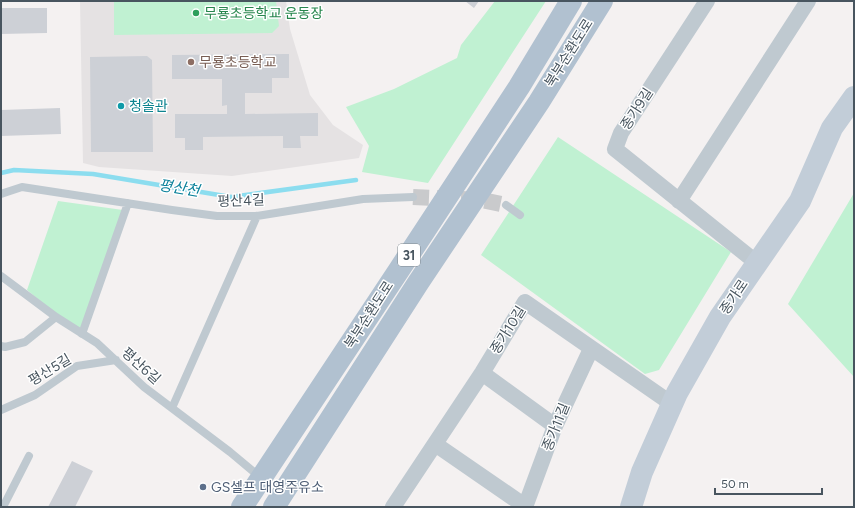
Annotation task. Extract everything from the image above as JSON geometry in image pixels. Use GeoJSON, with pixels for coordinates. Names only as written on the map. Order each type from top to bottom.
{"type":"FeatureCollection","features":[{"type":"Feature","properties":{"kind":"main road"},"geometry":{"type":"LineString","coordinates":[[287,439],[390,265],[510,80],[559,1]]}},
{"type":"Feature","properties":{"kind":"main road","name":"북부순환도로"},"geometry":{"type":"LineString","coordinates":[[242,507],[399,270],[571,1]]}},
{"type":"Feature","properties":{"kind":"main road","name":"북부순환도로"},"geometry":{"type":"LineString","coordinates":[[274,507],[418,283],[539,102],[602,1]]}},
{"type":"Feature","properties":{"kind":"main road"},"geometry":{"type":"LineString","coordinates":[[310,452],[425,285],[483,206],[615,1]]}},
{"type":"Feature","properties":{"kind":"main road","name":"종가로"},"geometry":{"type":"LineString","coordinates":[[631,507],[642,472],[677,393],[720,317],[800,201],[832,128],[854,97]]}},
{"type":"Feature","properties":{"kind":"street","name":"종가9길"},"geometry":{"type":"LineString","coordinates":[[707,1],[621,132],[615,149],[757,263]]}},
{"type":"Feature","properties":{"kind":"street"},"geometry":{"type":"LineString","coordinates":[[679,200],[808,1]]}},
{"type":"Feature","properties":{"kind":"street","name":"종가10길"},"geometry":{"type":"LineString","coordinates":[[393,507],[482,373],[525,302],[672,404]]}},
{"type":"Feature","properties":{"kind":"street","name":"종가11길"},"geometry":{"type":"LineString","coordinates":[[525,507],[555,426],[591,349]]}},
{"type":"Feature","properties":{"kind":"street"},"geometry":{"type":"LineString","coordinates":[[482,373],[555,426]]}},
{"type":"Feature","properties":{"kind":"street"},"geometry":{"type":"LineString","coordinates":[[435,444],[525,507]]}},
{"type":"Feature","properties":{"kind":"lane","name":"평산4길"},"geometry":{"type":"LineString","coordinates":[[1,194],[22,187],[217,216],[257,216],[363,199],[413,197]]}},
{"type":"Feature","properties":{"kind":"lane"},"geometry":{"type":"LineString","coordinates":[[82,334],[128,203]]}},
{"type":"Feature","properties":{"kind":"lane"},"geometry":{"type":"LineString","coordinates":[[506,206],[520,215]]}},
{"type":"Feature","properties":{"kind":"lane"},"geometry":{"type":"LineString","coordinates":[[172,408],[257,216]]}},
{"type":"Feature","properties":{"kind":"lane","name":"평산6길"},"geometry":{"type":"LineString","coordinates":[[1,276],[56,317],[97,343],[144,387],[230,452],[261,478]]}},
{"type":"Feature","properties":{"kind":"lane"},"geometry":{"type":"LineString","coordinates":[[1,346],[5,347],[25,342],[56,317]]}},
{"type":"Feature","properties":{"kind":"lane","name":"평산5길"},"geometry":{"type":"LineString","coordinates":[[1,410],[35,395],[77,366],[116,360]]}},
{"type":"Feature","properties":{"kind":"lane"},"geometry":{"type":"LineString","coordinates":[[3,507],[29,456]]}},
{"type":"Feature","properties":{"kind":"shaded area","name":"무룡초등학교"},"geometry":{"type":"Polygon","coordinates":[[[80,1],[286,1],[290,29],[310,95],[333,125],[363,145],[359,158],[232,176],[99,167],[83,163],[80,1]]]}},
{"type":"Feature","properties":{"kind":"green space","name":"무룡초등학교 운동장"},"geometry":{"type":"Polygon","coordinates":[[[114,1],[276,1],[279,26],[272,33],[114,35],[114,1]]]}},
{"type":"Feature","properties":{"kind":"green space"},"geometry":{"type":"Polygon","coordinates":[[[495,1],[546,1],[428,183],[362,172],[369,146],[346,107],[394,89],[457,58],[461,45],[495,1]]]}},
{"type":"Feature","properties":{"kind":"green space"},"geometry":{"type":"Polygon","coordinates":[[[558,137],[731,252],[659,370],[645,374],[481,255],[558,137]]]}},
{"type":"Feature","properties":{"kind":"green space"},"geometry":{"type":"Polygon","coordinates":[[[854,193],[854,377],[788,304],[854,193]]]}},
{"type":"Feature","properties":{"kind":"green space"},"geometry":{"type":"Polygon","coordinates":[[[58,201],[123,210],[81,330],[57,315],[27,290],[58,201]]]}},
{"type":"Feature","properties":{"kind":"building"},"geometry":{"type":"Polygon","coordinates":[[[465,1],[479,1],[474,8],[465,1]]]}},
{"type":"Feature","properties":{"kind":"building"},"geometry":{"type":"Polygon","coordinates":[[[1,8],[47,8],[47,33],[1,34],[1,8]]]}},
{"type":"Feature","properties":{"kind":"building"},"geometry":{"type":"Polygon","coordinates":[[[289,54],[289,78],[272,78],[272,93],[245,93],[245,114],[318,113],[318,136],[300,136],[301,148],[283,148],[283,136],[203,137],[203,150],[185,150],[185,138],[175,138],[175,114],[227,114],[227,105],[222,106],[222,79],[172,79],[172,55],[289,54]]]}},
{"type":"Feature","properties":{"kind":"building","name":"청솔관"},"geometry":{"type":"Polygon","coordinates":[[[147,56],[152,60],[153,152],[91,152],[90,57],[147,56]]]}},
{"type":"Feature","properties":{"kind":"building"},"geometry":{"type":"Polygon","coordinates":[[[60,108],[61,134],[1,136],[1,110],[60,108]]]}},
{"type":"Feature","properties":{"kind":"building"},"geometry":{"type":"Polygon","coordinates":[[[72,461],[93,471],[75,507],[48,507],[72,461]]]}},
{"type":"Feature","properties":{"kind":"waterway","name":"평산천"},"geometry":{"type":"LineString","coordinates":[[1,173],[14,170],[93,174],[231,197],[356,180]]}},
{"type":"Feature","properties":{"kind":"tunnel"},"geometry":{"type":"LineString","coordinates":[[413,197],[482,200],[506,205]]}},
{"type":"Feature","properties":{"kind":"place","name":"무룡초등학교 운동장"},"geometry":{"type":"Point","coordinates":[196,13]}},
{"type":"Feature","properties":{"kind":"place","name":"무룡초등학교"},"geometry":{"type":"Point","coordinates":[191,62]}},
{"type":"Feature","properties":{"kind":"place","name":"청솔관"},"geometry":{"type":"Point","coordinates":[121,106]}},
{"type":"Feature","properties":{"kind":"place","name":"GS셀프 대영주유소"},"geometry":{"type":"Point","coordinates":[203,487]}}]}
